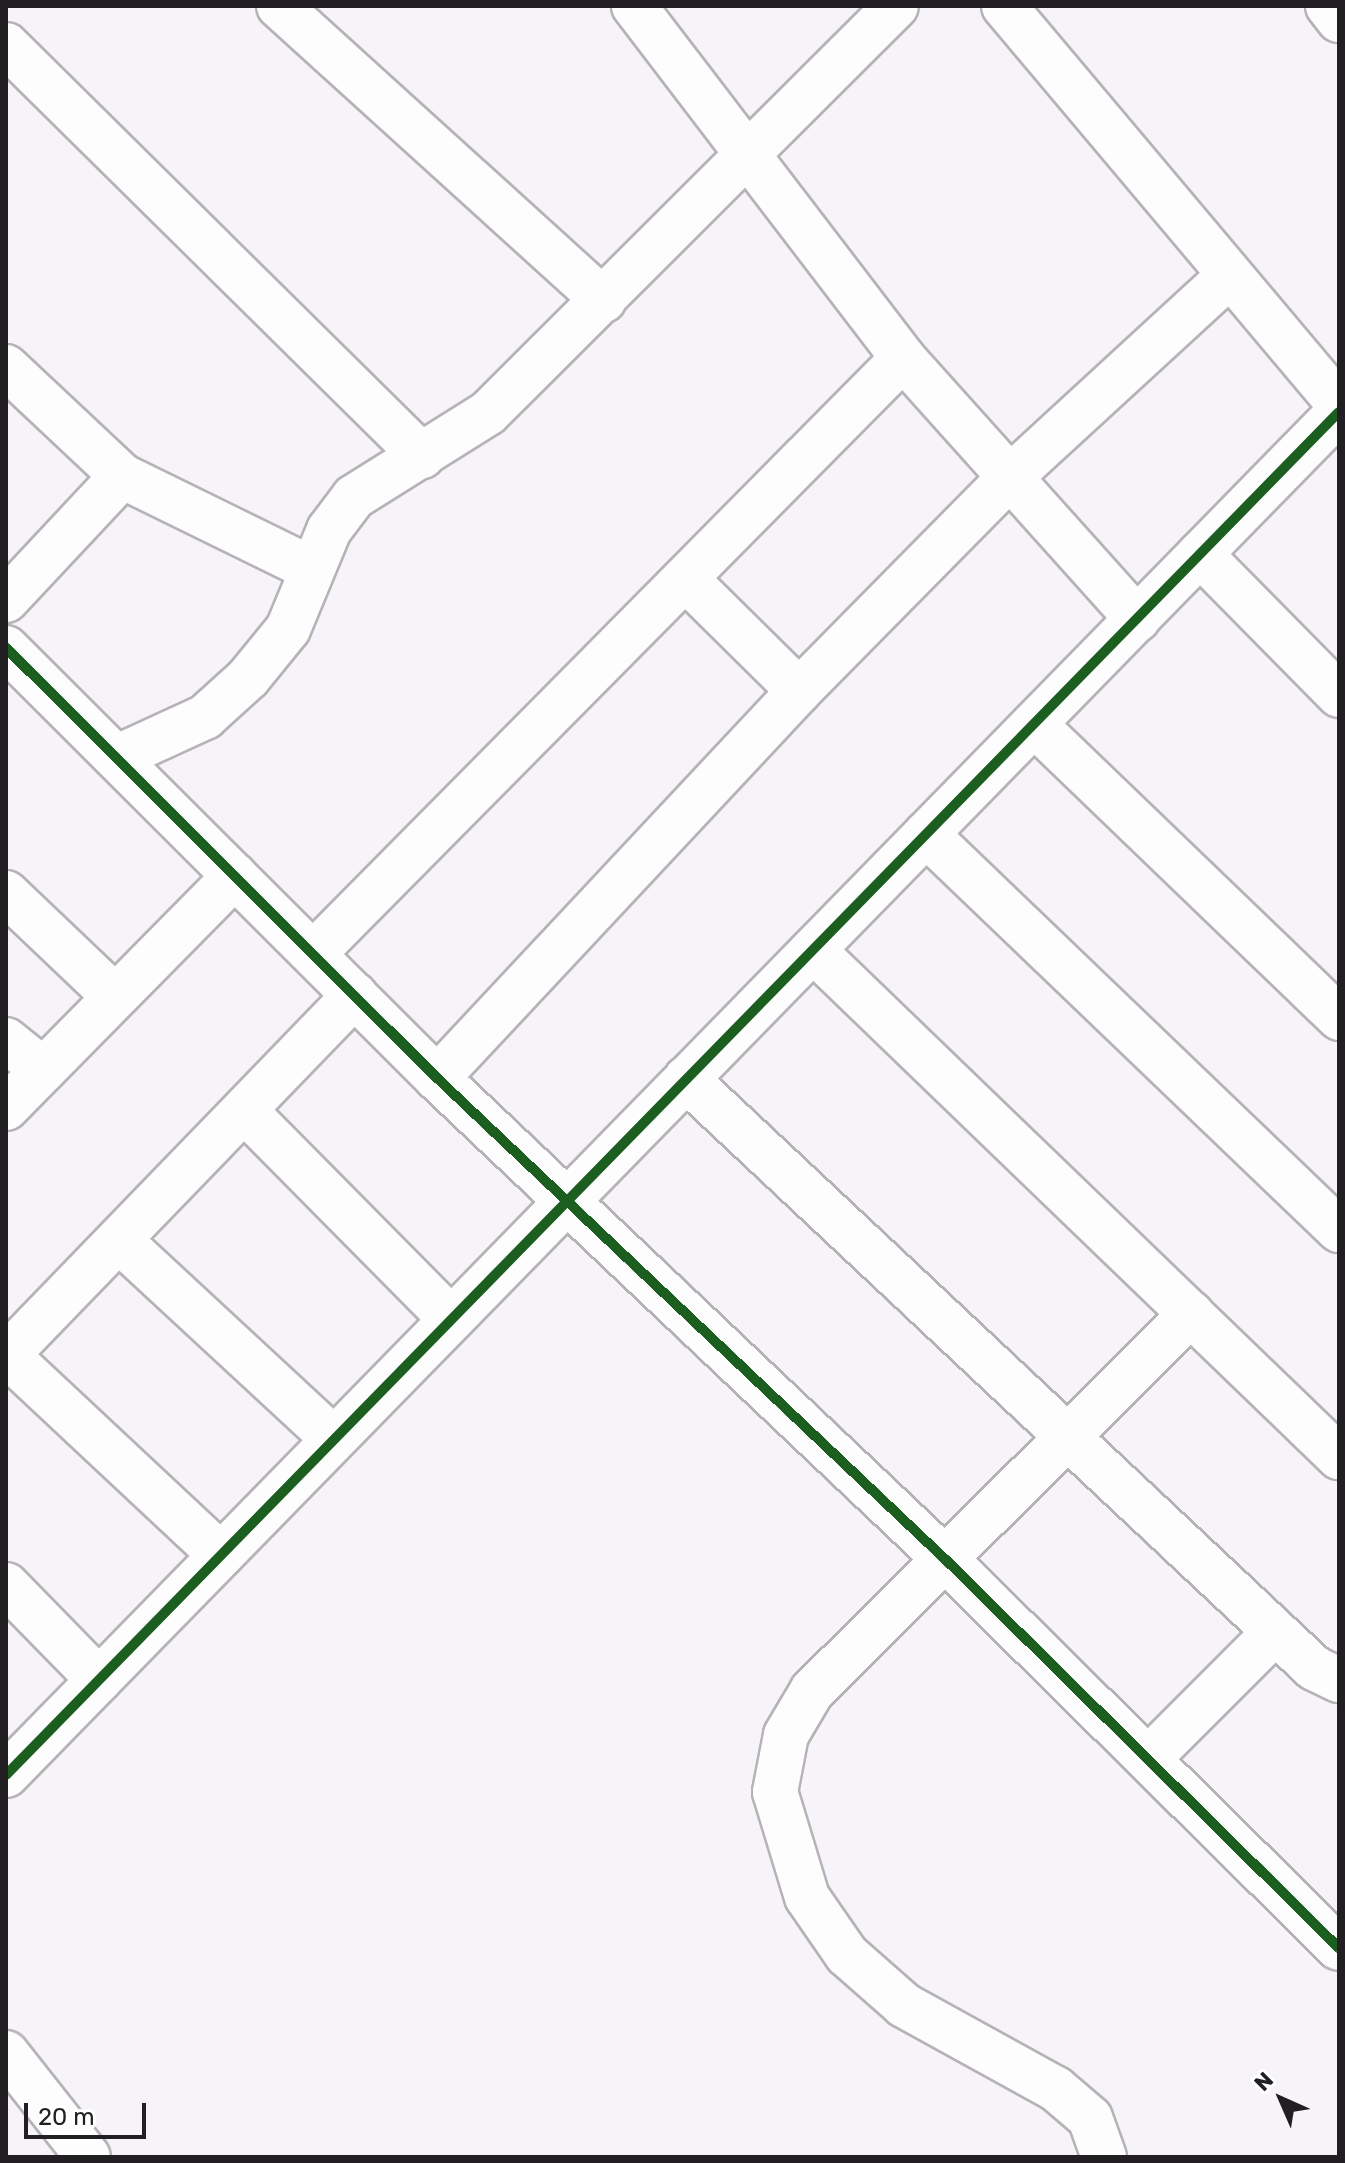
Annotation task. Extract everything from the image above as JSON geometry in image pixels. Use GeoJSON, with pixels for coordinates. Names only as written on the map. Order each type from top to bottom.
{"type":"FeatureCollection","features":[{"type":"Feature","properties":{"kind":"street"},"geometry":{"type":"LineString","coordinates":[[279,6],[603,300]]}},
{"type":"Feature","properties":{"kind":"street"},"geometry":{"type":"LineString","coordinates":[[634,6],[903,358],[1007,480],[1137,619]]}},
{"type":"Feature","properties":{"kind":"street"},"geometry":{"type":"LineString","coordinates":[[120,756],[205,717],[248,678],[288,629],[310,568],[354,497],[488,413],[896,6]]}},
{"type":"Feature","properties":{"kind":"street"},"geometry":{"type":"LineString","coordinates":[[1004,6],[1227,278],[1339,404]]}},
{"type":"Feature","properties":{"kind":"street"},"geometry":{"type":"LineString","coordinates":[[1328,6],[1339,20]]}},
{"type":"Feature","properties":{"kind":"street"},"geometry":{"type":"LineString","coordinates":[[6,45],[422,456]]}},
{"type":"Feature","properties":{"kind":"street"},"geometry":{"type":"LineString","coordinates":[[437,1078],[799,691],[1007,480],[1227,278]]}},
{"type":"Feature","properties":{"kind":"street"},"geometry":{"type":"LineString","coordinates":[[314,953],[688,581],[903,358]]}},
{"type":"Feature","properties":{"kind":"street"},"geometry":{"type":"LineString","coordinates":[[6,367],[122,476],[310,568]]}},
{"type":"Feature","properties":{"kind":"street"},"geometry":{"type":"LineString","coordinates":[[6,1775],[1339,412]]}},
{"type":"Feature","properties":{"kind":"street"},"geometry":{"type":"LineString","coordinates":[[6,600],[122,476]]}},
{"type":"Feature","properties":{"kind":"street"},"geometry":{"type":"LineString","coordinates":[[1200,554],[1339,695]]}},
{"type":"Feature","properties":{"kind":"street"},"geometry":{"type":"LineString","coordinates":[[688,581],[799,691]]}},
{"type":"Feature","properties":{"kind":"street"},"geometry":{"type":"LineString","coordinates":[[6,648],[120,756],[437,1078],[946,1560],[1339,1948]]}},
{"type":"Feature","properties":{"kind":"street"},"geometry":{"type":"LineString","coordinates":[[1034,724],[1339,1018]]}},
{"type":"Feature","properties":{"kind":"street"},"geometry":{"type":"LineString","coordinates":[[926,834],[1339,1230]]}},
{"type":"Feature","properties":{"kind":"street"},"geometry":{"type":"LineString","coordinates":[[6,1108],[235,876]]}},
{"type":"Feature","properties":{"kind":"street"},"geometry":{"type":"LineString","coordinates":[[6,893],[114,996]]}},
{"type":"Feature","properties":{"kind":"street"},"geometry":{"type":"LineString","coordinates":[[813,950],[1339,1457]]}},
{"type":"Feature","properties":{"kind":"street"},"geometry":{"type":"LineString","coordinates":[[221,1555],[6,1355],[121,1242],[355,995]]}},
{"type":"Feature","properties":{"kind":"street"},"geometry":{"type":"LineString","coordinates":[[6,1040],[43,1070]]}},
{"type":"Feature","properties":{"kind":"street"},"geometry":{"type":"LineString","coordinates":[[686,1079],[1314,1668],[1339,1680]]}},
{"type":"Feature","properties":{"kind":"street"},"geometry":{"type":"LineString","coordinates":[[245,1111],[451,1319]]}},
{"type":"Feature","properties":{"kind":"street"},"geometry":{"type":"LineString","coordinates":[[121,1242],[334,1439]]}},
{"type":"Feature","properties":{"kind":"street"},"geometry":{"type":"LineString","coordinates":[[1104,2157],[1090,2118],[1056,2089],[904,2005],[847,1955],[807,1897],[787,1847],[775,1792],[786,1735],[812,1691],[1191,1314]]}},
{"type":"Feature","properties":{"kind":"street"},"geometry":{"type":"LineString","coordinates":[[6,1585],[99,1680]]}},
{"type":"Feature","properties":{"kind":"street"},"geometry":{"type":"LineString","coordinates":[[1149,1758],[1275,1632]]}},
{"type":"Feature","properties":{"kind":"street"},"geometry":{"type":"LineString","coordinates":[[6,2053],[88,2157]]}},
{"type":"Feature","properties":{"kind":"cycle path"},"geometry":{"type":"LineString","coordinates":[[6,1775],[1339,412]]}},
{"type":"Feature","properties":{"kind":"cycle path"},"geometry":{"type":"LineString","coordinates":[[6,648],[437,1078],[946,1560],[1339,1948]]}}]}
